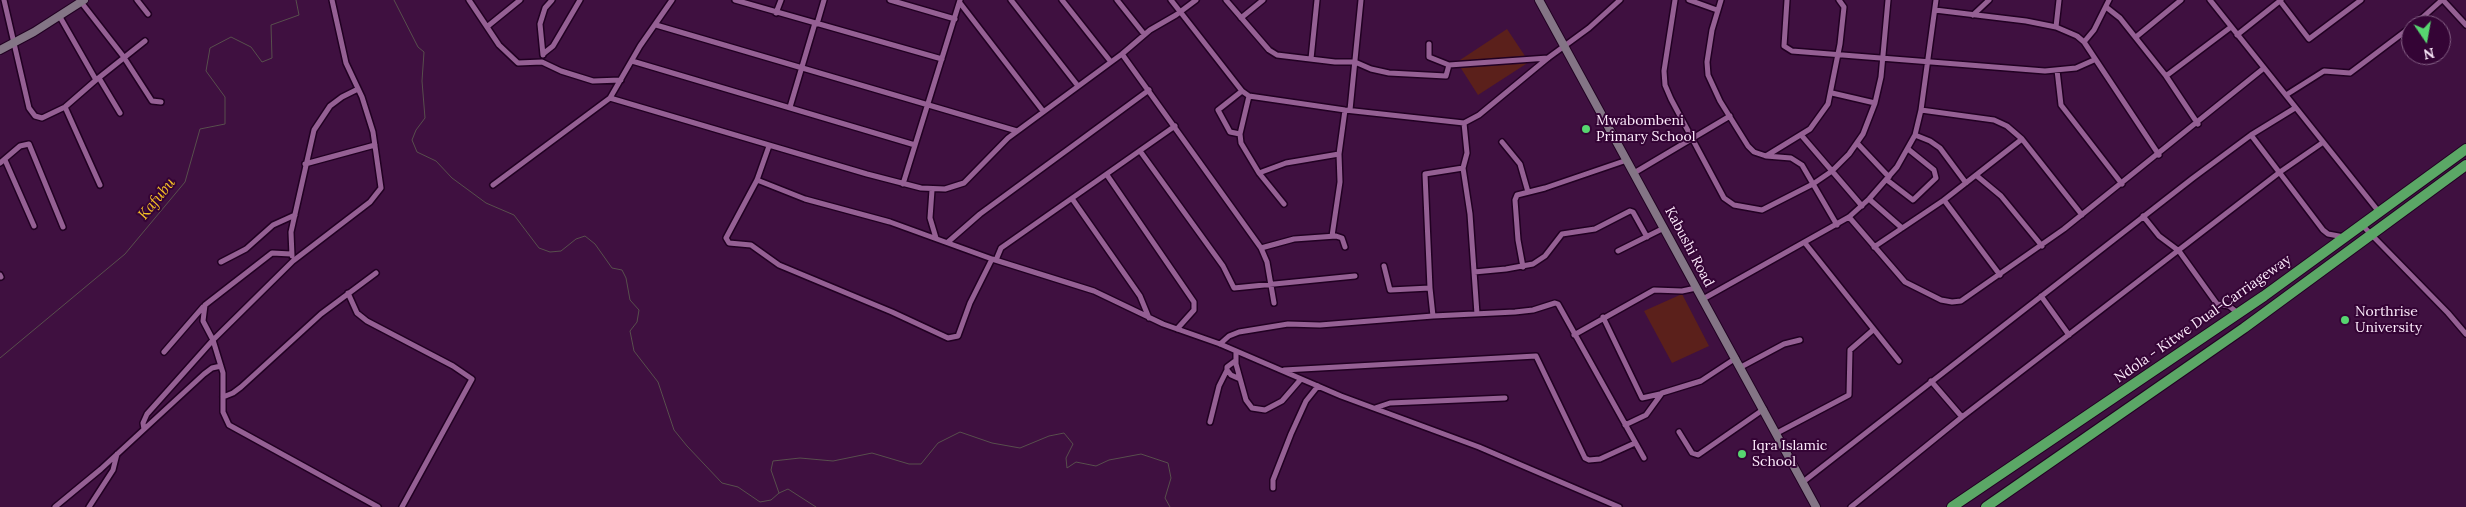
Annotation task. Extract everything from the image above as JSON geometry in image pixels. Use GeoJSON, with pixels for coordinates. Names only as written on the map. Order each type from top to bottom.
{"type":"FeatureCollection","features":[{"type":"Feature","properties":{"kind":"highway","name":"Ndola - Kitwe Dual-Carriageway"},"geometry":{"type":"LineString","coordinates":[[1952,507],[2239,314],[2466,149]]}},
{"type":"Feature","properties":{"kind":"highway"},"geometry":{"type":"LineString","coordinates":[[1986,507],[2375,235],[2466,165]]}},
{"type":"Feature","properties":{"kind":"main road","name":"Kabushi Road"},"geometry":{"type":"LineString","coordinates":[[1539,0],[1816,507]]}},
{"type":"Feature","properties":{"kind":"main road"},"geometry":{"type":"LineString","coordinates":[[0,50],[15,44],[83,1]]}},
{"type":"Feature","properties":{"kind":"street"},"geometry":{"type":"LineString","coordinates":[[4,0],[31,112],[35,116],[42,118],[66,107],[123,56],[144,41]]}},
{"type":"Feature","properties":{"kind":"street"},"geometry":{"type":"LineString","coordinates":[[137,0],[148,14]]}},
{"type":"Feature","properties":{"kind":"street"},"geometry":{"type":"LineString","coordinates":[[144,430],[144,421],[147,414],[213,340],[293,261],[370,202],[380,192],[381,184],[370,120],[340,44],[332,0]]}},
{"type":"Feature","properties":{"kind":"street"},"geometry":{"type":"LineString","coordinates":[[469,0],[499,45],[518,63],[542,62],[560,71],[593,80],[621,80]]}},
{"type":"Feature","properties":{"kind":"street"},"geometry":{"type":"LineString","coordinates":[[488,26],[520,0]]}},
{"type":"Feature","properties":{"kind":"street"},"geometry":{"type":"LineString","coordinates":[[542,62],[540,24],[545,8],[552,0]]}},
{"type":"Feature","properties":{"kind":"street"},"geometry":{"type":"LineString","coordinates":[[543,54],[553,46],[580,0]]}},
{"type":"Feature","properties":{"kind":"street"},"geometry":{"type":"LineString","coordinates":[[493,185],[610,98],[672,0]]}},
{"type":"Feature","properties":{"kind":"street"},"geometry":{"type":"LineString","coordinates":[[735,0],[942,59]]}},
{"type":"Feature","properties":{"kind":"street"},"geometry":{"type":"LineString","coordinates":[[776,13],[781,0]]}},
{"type":"Feature","properties":{"kind":"street"},"geometry":{"type":"LineString","coordinates":[[790,107],[824,0]]}},
{"type":"Feature","properties":{"kind":"street"},"geometry":{"type":"LineString","coordinates":[[890,0],[956,19]]}},
{"type":"Feature","properties":{"kind":"street"},"geometry":{"type":"LineString","coordinates":[[1011,0],[1078,86]]}},
{"type":"Feature","properties":{"kind":"street"},"geometry":{"type":"LineString","coordinates":[[1062,0],[1111,62]]}},
{"type":"Feature","properties":{"kind":"street"},"geometry":{"type":"LineString","coordinates":[[1117,0],[1144,34]]}},
{"type":"Feature","properties":{"kind":"street"},"geometry":{"type":"LineString","coordinates":[[1171,0],[1242,91],[1249,96],[1347,110],[1464,122],[1479,115],[1548,58],[1589,28],[1620,0]]}},
{"type":"Feature","properties":{"kind":"street"},"geometry":{"type":"LineString","coordinates":[[610,98],[903,184],[932,190],[953,187],[964,182],[1017,131],[1043,110],[1122,54],[1144,34],[1181,12],[1196,0]]}},
{"type":"Feature","properties":{"kind":"street"},"geometry":{"type":"LineString","coordinates":[[1226,0],[1272,53],[1335,62],[1355,62],[1386,72],[1445,76],[1448,74],[1449,65]]}},
{"type":"Feature","properties":{"kind":"street"},"geometry":{"type":"LineString","coordinates":[[1241,18],[1263,0]]}},
{"type":"Feature","properties":{"kind":"street"},"geometry":{"type":"LineString","coordinates":[[1311,59],[1317,0]]}},
{"type":"Feature","properties":{"kind":"street"},"geometry":{"type":"LineString","coordinates":[[1332,236],[1340,182],[1339,154],[1355,62],[1361,0]]}},
{"type":"Feature","properties":{"kind":"street"},"geometry":{"type":"LineString","coordinates":[[1676,0],[1665,61],[1665,85],[1724,198],[1734,205],[1766,210],[1813,184],[1832,170],[1857,143],[1875,103],[1883,58],[1888,0]]}},
{"type":"Feature","properties":{"kind":"street"},"geometry":{"type":"LineString","coordinates":[[1689,0],[1717,10]]}},
{"type":"Feature","properties":{"kind":"street"},"geometry":{"type":"LineString","coordinates":[[1721,0],[1717,10],[1707,62],[1708,75],[1720,101],[1750,149],[1766,156],[1791,158],[1797,161],[1837,225]]}},
{"type":"Feature","properties":{"kind":"street"},"geometry":{"type":"LineString","coordinates":[[1787,0],[1783,41],[1785,49],[1792,51],[2057,70],[2080,67],[2094,60]]}},
{"type":"Feature","properties":{"kind":"street"},"geometry":{"type":"LineString","coordinates":[[1766,156],[1802,136],[1818,121],[1832,93],[1839,55],[1844,7],[1840,0]]}},
{"type":"Feature","properties":{"kind":"street"},"geometry":{"type":"LineString","coordinates":[[1703,299],[1837,225],[1862,206],[1888,178],[1908,149],[1915,135],[1922,110],[1936,0]]}},
{"type":"Feature","properties":{"kind":"street"},"geometry":{"type":"LineString","coordinates":[[1973,15],[1989,0]]}},
{"type":"Feature","properties":{"kind":"street"},"geometry":{"type":"LineString","coordinates":[[2056,28],[2059,0]]}},
{"type":"Feature","properties":{"kind":"street"},"geometry":{"type":"LineString","coordinates":[[2084,42],[2094,30],[2109,0]]}},
{"type":"Feature","properties":{"kind":"street"},"geometry":{"type":"LineString","coordinates":[[2136,37],[2181,0]]}},
{"type":"Feature","properties":{"kind":"street"},"geometry":{"type":"LineString","coordinates":[[2210,0],[2322,143],[2379,212]]}},
{"type":"Feature","properties":{"kind":"street"},"geometry":{"type":"LineString","coordinates":[[2237,35],[2273,2],[2281,0],[2309,39],[2361,0]]}},
{"type":"Feature","properties":{"kind":"street"},"geometry":{"type":"LineString","coordinates":[[2426,15],[2443,0],[2466,25]]}},
{"type":"Feature","properties":{"kind":"street"},"geometry":{"type":"LineString","coordinates":[[83,1],[152,100],[161,102]]}},
{"type":"Feature","properties":{"kind":"street"},"geometry":{"type":"LineString","coordinates":[[903,184],[956,19],[960,1]]}},
{"type":"Feature","properties":{"kind":"street"},"geometry":{"type":"LineString","coordinates":[[960,1],[1043,110]]}},
{"type":"Feature","properties":{"kind":"street"},"geometry":{"type":"LineString","coordinates":[[2106,7],[2120,18],[2136,37],[2166,76],[2198,124]]}},
{"type":"Feature","properties":{"kind":"street"},"geometry":{"type":"LineString","coordinates":[[1935,10],[2056,28],[2077,36],[2084,42],[2094,60],[2159,155]]}},
{"type":"Feature","properties":{"kind":"street"},"geometry":{"type":"LineString","coordinates":[[60,17],[120,113]]}},
{"type":"Feature","properties":{"kind":"street"},"geometry":{"type":"LineString","coordinates":[[656,25],[1017,131]]}},
{"type":"Feature","properties":{"kind":"street"},"geometry":{"type":"LineString","coordinates":[[2166,76],[2231,26]]}},
{"type":"Feature","properties":{"kind":"street"},"geometry":{"type":"LineString","coordinates":[[2286,95],[2324,71],[2350,74],[2401,35]]}},
{"type":"Feature","properties":{"kind":"street"},"geometry":{"type":"LineString","coordinates":[[1429,44],[1429,57],[1449,65],[1548,58]]}},
{"type":"Feature","properties":{"kind":"street"},"geometry":{"type":"LineString","coordinates":[[1122,54],[1261,248],[1267,262],[1274,302]]}},
{"type":"Feature","properties":{"kind":"street"},"geometry":{"type":"LineString","coordinates":[[632,61],[915,145]]}},
{"type":"Feature","properties":{"kind":"street"},"geometry":{"type":"LineString","coordinates":[[1849,217],[1906,282],[1947,301],[1957,302],[1966,299],[2082,216],[2198,124],[2264,68]]}},
{"type":"Feature","properties":{"kind":"street"},"geometry":{"type":"LineString","coordinates":[[2057,70],[2061,105],[2122,184]]}},
{"type":"Feature","properties":{"kind":"street"},"geometry":{"type":"LineString","coordinates":[[293,261],[291,254],[291,232],[312,134],[322,115],[342,97],[358,90]]}},
{"type":"Feature","properties":{"kind":"street"},"geometry":{"type":"LineString","coordinates":[[948,242],[980,214],[1149,90]]}},
{"type":"Feature","properties":{"kind":"street"},"geometry":{"type":"LineString","coordinates":[[1240,134],[1230,132],[1218,110],[1242,91]]}},
{"type":"Feature","properties":{"kind":"street"},"geometry":{"type":"LineString","coordinates":[[1832,93],[1875,103]]}},
{"type":"Feature","properties":{"kind":"street"},"geometry":{"type":"LineString","coordinates":[[1249,96],[1240,134],[1241,143],[1259,173],[1284,204]]}},
{"type":"Feature","properties":{"kind":"street"},"geometry":{"type":"LineString","coordinates":[[66,107],[100,185]]}},
{"type":"Feature","properties":{"kind":"street"},"geometry":{"type":"LineString","coordinates":[[1803,482],[2142,216],[2252,135],[2295,108]]}},
{"type":"Feature","properties":{"kind":"street"},"geometry":{"type":"LineString","coordinates":[[1922,110],[1998,121],[2012,129],[2082,216]]}},
{"type":"Feature","properties":{"kind":"street"},"geometry":{"type":"LineString","coordinates":[[1634,173],[1730,116]]}},
{"type":"Feature","properties":{"kind":"street"},"geometry":{"type":"LineString","coordinates":[[1464,122],[1467,153],[1463,168],[1469,207],[1477,314]]}},
{"type":"Feature","properties":{"kind":"street"},"geometry":{"type":"LineString","coordinates":[[769,146],[757,180],[736,216],[726,241],[751,245],[778,265],[892,312],[942,337],[954,338],[958,336],[970,302],[1002,248],[1073,200],[1175,126]]}},
{"type":"Feature","properties":{"kind":"street"},"geometry":{"type":"LineString","coordinates":[[1915,135],[1930,141],[1940,148],[1966,183]]}},
{"type":"Feature","properties":{"kind":"street"},"geometry":{"type":"LineString","coordinates":[[2252,135],[2323,230],[2328,234],[2345,237]]}},
{"type":"Feature","properties":{"kind":"street"},"geometry":{"type":"LineString","coordinates":[[1802,136],[1862,206]]}},
{"type":"Feature","properties":{"kind":"street"},"geometry":{"type":"LineString","coordinates":[[1874,247],[1944,200],[2022,140]]}},
{"type":"Feature","properties":{"kind":"street"},"geometry":{"type":"LineString","coordinates":[[1502,142],[1520,164],[1528,192]]}},
{"type":"Feature","properties":{"kind":"street"},"geometry":{"type":"LineString","coordinates":[[1857,143],[1888,178],[1913,200],[1936,178],[1934,170],[1908,149]]}},
{"type":"Feature","properties":{"kind":"street"},"geometry":{"type":"LineString","coordinates":[[1851,507],[1962,417],[2280,172],[2322,143]]}},
{"type":"Feature","properties":{"kind":"street"},"geometry":{"type":"LineString","coordinates":[[0,163],[20,146],[29,144],[63,227]]}},
{"type":"Feature","properties":{"kind":"street"},"geometry":{"type":"LineString","coordinates":[[305,164],[375,145]]}},
{"type":"Feature","properties":{"kind":"street"},"geometry":{"type":"LineString","coordinates":[[1140,151],[1223,266],[1234,288],[1355,276]]}},
{"type":"Feature","properties":{"kind":"street"},"geometry":{"type":"LineString","coordinates":[[1259,173],[1286,163],[1339,154]]}},
{"type":"Feature","properties":{"kind":"street"},"geometry":{"type":"LineString","coordinates":[[5,160],[34,226]]}},
{"type":"Feature","properties":{"kind":"street"},"geometry":{"type":"LineString","coordinates":[[1523,267],[1518,240],[1516,197],[1627,160]]}},
{"type":"Feature","properties":{"kind":"street"},"geometry":{"type":"LineString","coordinates":[[1433,316],[1425,174],[1463,168]]}},
{"type":"Feature","properties":{"kind":"street"},"geometry":{"type":"LineString","coordinates":[[1107,175],[1194,302],[1194,310],[1177,329]]}},
{"type":"Feature","properties":{"kind":"street"},"geometry":{"type":"LineString","coordinates":[[1977,176],[2001,196],[2042,246]]}},
{"type":"Feature","properties":{"kind":"street"},"geometry":{"type":"LineString","coordinates":[[757,180],[805,199],[876,218],[948,242],[994,260],[1094,291],[1149,318],[1220,344],[1318,386],[1479,447],[1619,507]]}},
{"type":"Feature","properties":{"kind":"street"},"geometry":{"type":"LineString","coordinates":[[932,190],[930,218],[936,238]]}},
{"type":"Feature","properties":{"kind":"street"},"geometry":{"type":"LineString","coordinates":[[1869,199],[1902,228]]}},
{"type":"Feature","properties":{"kind":"street"},"geometry":{"type":"LineString","coordinates":[[1073,200],[1140,296],[1149,318]]}},
{"type":"Feature","properties":{"kind":"street"},"geometry":{"type":"LineString","coordinates":[[1944,200],[2000,275]]}},
{"type":"Feature","properties":{"kind":"street"},"geometry":{"type":"LineString","coordinates":[[1474,272],[1523,267],[1545,256],[1562,234],[1594,229],[1630,211],[1633,212],[1647,237]]}},
{"type":"Feature","properties":{"kind":"street"},"geometry":{"type":"LineString","coordinates":[[221,262],[246,249],[272,224],[295,215]]}},
{"type":"Feature","properties":{"kind":"street"},"geometry":{"type":"LineString","coordinates":[[2142,216],[2159,236],[2179,251],[2216,304],[2229,306],[2239,314]]}},
{"type":"Feature","properties":{"kind":"street"},"geometry":{"type":"LineString","coordinates":[[2366,222],[2375,235]]}},
{"type":"Feature","properties":{"kind":"street"},"geometry":{"type":"LineString","coordinates":[[2366,222],[2375,235],[2466,334]]}},
{"type":"Feature","properties":{"kind":"street"},"geometry":{"type":"LineString","coordinates":[[1618,251],[1664,228]]}},
{"type":"Feature","properties":{"kind":"street"},"geometry":{"type":"LineString","coordinates":[[1261,248],[1294,239],[1332,236],[1341,237],[1344,247]]}},
{"type":"Feature","properties":{"kind":"street"},"geometry":{"type":"LineString","coordinates":[[1805,243],[1899,361]]}},
{"type":"Feature","properties":{"kind":"street"},"geometry":{"type":"LineString","coordinates":[[164,352],[204,305],[272,253],[291,254]]}},
{"type":"Feature","properties":{"kind":"street"},"geometry":{"type":"LineString","coordinates":[[1384,266],[1390,290],[1430,288]]}},
{"type":"Feature","properties":{"kind":"street"},"geometry":{"type":"LineString","coordinates":[[223,397],[241,387],[316,319],[376,273]]}},
{"type":"Feature","properties":{"kind":"street"},"geometry":{"type":"LineString","coordinates":[[1574,335],[1602,317],[1654,290],[1682,291],[1696,288]]}},
{"type":"Feature","properties":{"kind":"street"},"geometry":{"type":"LineString","coordinates":[[348,293],[357,313],[367,321],[453,366],[472,379],[402,507]]}},
{"type":"Feature","properties":{"kind":"street"},"geometry":{"type":"LineString","coordinates":[[2042,296],[2069,335]]}},
{"type":"Feature","properties":{"kind":"street"},"geometry":{"type":"LineString","coordinates":[[1220,344],[1229,336],[1239,332],[1288,324],[1320,325],[1525,311],[1555,303],[1558,304],[1644,458]]}},
{"type":"Feature","properties":{"kind":"street"},"geometry":{"type":"LineString","coordinates":[[204,305],[203,320],[213,340],[215,353],[221,366],[223,412],[229,425],[376,507]]}},
{"type":"Feature","properties":{"kind":"street"},"geometry":{"type":"LineString","coordinates":[[1602,317],[1642,398],[1701,381],[1736,358]]}},
{"type":"Feature","properties":{"kind":"street"},"geometry":{"type":"LineString","coordinates":[[1777,434],[1849,395],[1850,350],[1874,330]]}},
{"type":"Feature","properties":{"kind":"street"},"geometry":{"type":"LineString","coordinates":[[1741,367],[1784,344],[1800,340]]}},
{"type":"Feature","properties":{"kind":"street"},"geometry":{"type":"LineString","coordinates":[[1236,352],[1235,361],[1240,379],[1246,400],[1252,408],[1260,411],[1282,401],[1301,379]]}},
{"type":"Feature","properties":{"kind":"street"},"geometry":{"type":"LineString","coordinates":[[201,353],[215,353]]}},
{"type":"Feature","properties":{"kind":"street"},"geometry":{"type":"LineString","coordinates":[[1282,370],[1536,356],[1585,458],[1589,460],[1600,459],[1635,443]]}},
{"type":"Feature","properties":{"kind":"street"},"geometry":{"type":"LineString","coordinates":[[1210,422],[1219,386],[1227,367],[1235,361]]}},
{"type":"Feature","properties":{"kind":"street"},"geometry":{"type":"LineString","coordinates":[[55,507],[144,430],[208,371],[214,366],[221,366]]}},
{"type":"Feature","properties":{"kind":"street"},"geometry":{"type":"LineString","coordinates":[[1227,370],[1231,375],[1240,379]]}},
{"type":"Feature","properties":{"kind":"street"},"geometry":{"type":"LineString","coordinates":[[1931,381],[1962,417]]}},
{"type":"Feature","properties":{"kind":"street"},"geometry":{"type":"LineString","coordinates":[[1273,488],[1273,480],[1290,434],[1306,400],[1318,386]]}},
{"type":"Feature","properties":{"kind":"street"},"geometry":{"type":"LineString","coordinates":[[1625,425],[1646,415],[1662,393]]}},
{"type":"Feature","properties":{"kind":"street"},"geometry":{"type":"LineString","coordinates":[[1375,408],[1390,403],[1505,398]]}},
{"type":"Feature","properties":{"kind":"street"},"geometry":{"type":"LineString","coordinates":[[1679,432],[1692,453],[1698,455],[1764,409]]}},
{"type":"Feature","properties":{"kind":"street"},"geometry":{"type":"LineString","coordinates":[[89,507],[115,466],[117,454]]}},
{"type":"Feature","properties":{"kind":"shaded area"},"geometry":{"type":"Polygon","coordinates":[[[1507,29],[1529,62],[1478,95],[1457,62],[1507,29]]]}},
{"type":"Feature","properties":{"kind":"shaded area"},"geometry":{"type":"Polygon","coordinates":[[[1682,294],[1709,346],[1672,363],[1644,311],[1682,294]]]}},
{"type":"Feature","properties":{"kind":"waterway","name":"Kafubu"},"geometry":{"type":"LineString","coordinates":[[0,358],[125,254],[185,182],[200,129],[225,124],[225,97],[206,71],[210,48],[231,37],[251,47],[262,62],[272,58],[271,25],[299,15],[296,0]]}},
{"type":"Feature","properties":{"kind":"waterway"},"geometry":{"type":"LineString","coordinates":[[394,0],[418,47],[424,52],[422,81],[425,118],[416,130],[412,140],[417,152],[436,161],[452,178],[486,203],[514,215],[539,248],[550,252],[561,251],[576,239],[585,236],[595,244],[612,268],[622,270],[626,278],[630,300],[639,310],[637,322],[630,331],[634,351],[658,382],[674,430],[687,446],[722,483],[738,487],[760,502],[771,500],[779,493],[788,489],[816,507]]}},
{"type":"Feature","properties":{"kind":"waterway"},"geometry":{"type":"LineString","coordinates":[[779,493],[771,470],[773,461],[800,458],[833,461],[872,453],[909,464],[921,464],[938,443],[960,432],[992,443],[1020,448],[1049,436],[1064,433],[1073,444],[1066,458],[1067,468],[1076,462],[1096,466],[1109,460],[1141,454],[1168,463],[1171,478],[1165,498],[1170,507]]}},
{"type":"Feature","properties":{"kind":"place","name":"Mwabombeni Primary School"},"geometry":{"type":"Point","coordinates":[1586,129]}},
{"type":"Feature","properties":{"kind":"place","name":"Northrise University"},"geometry":{"type":"Point","coordinates":[2345,320]}},
{"type":"Feature","properties":{"kind":"place","name":"Iqra Islamic School"},"geometry":{"type":"Point","coordinates":[1742,454]}}]}
